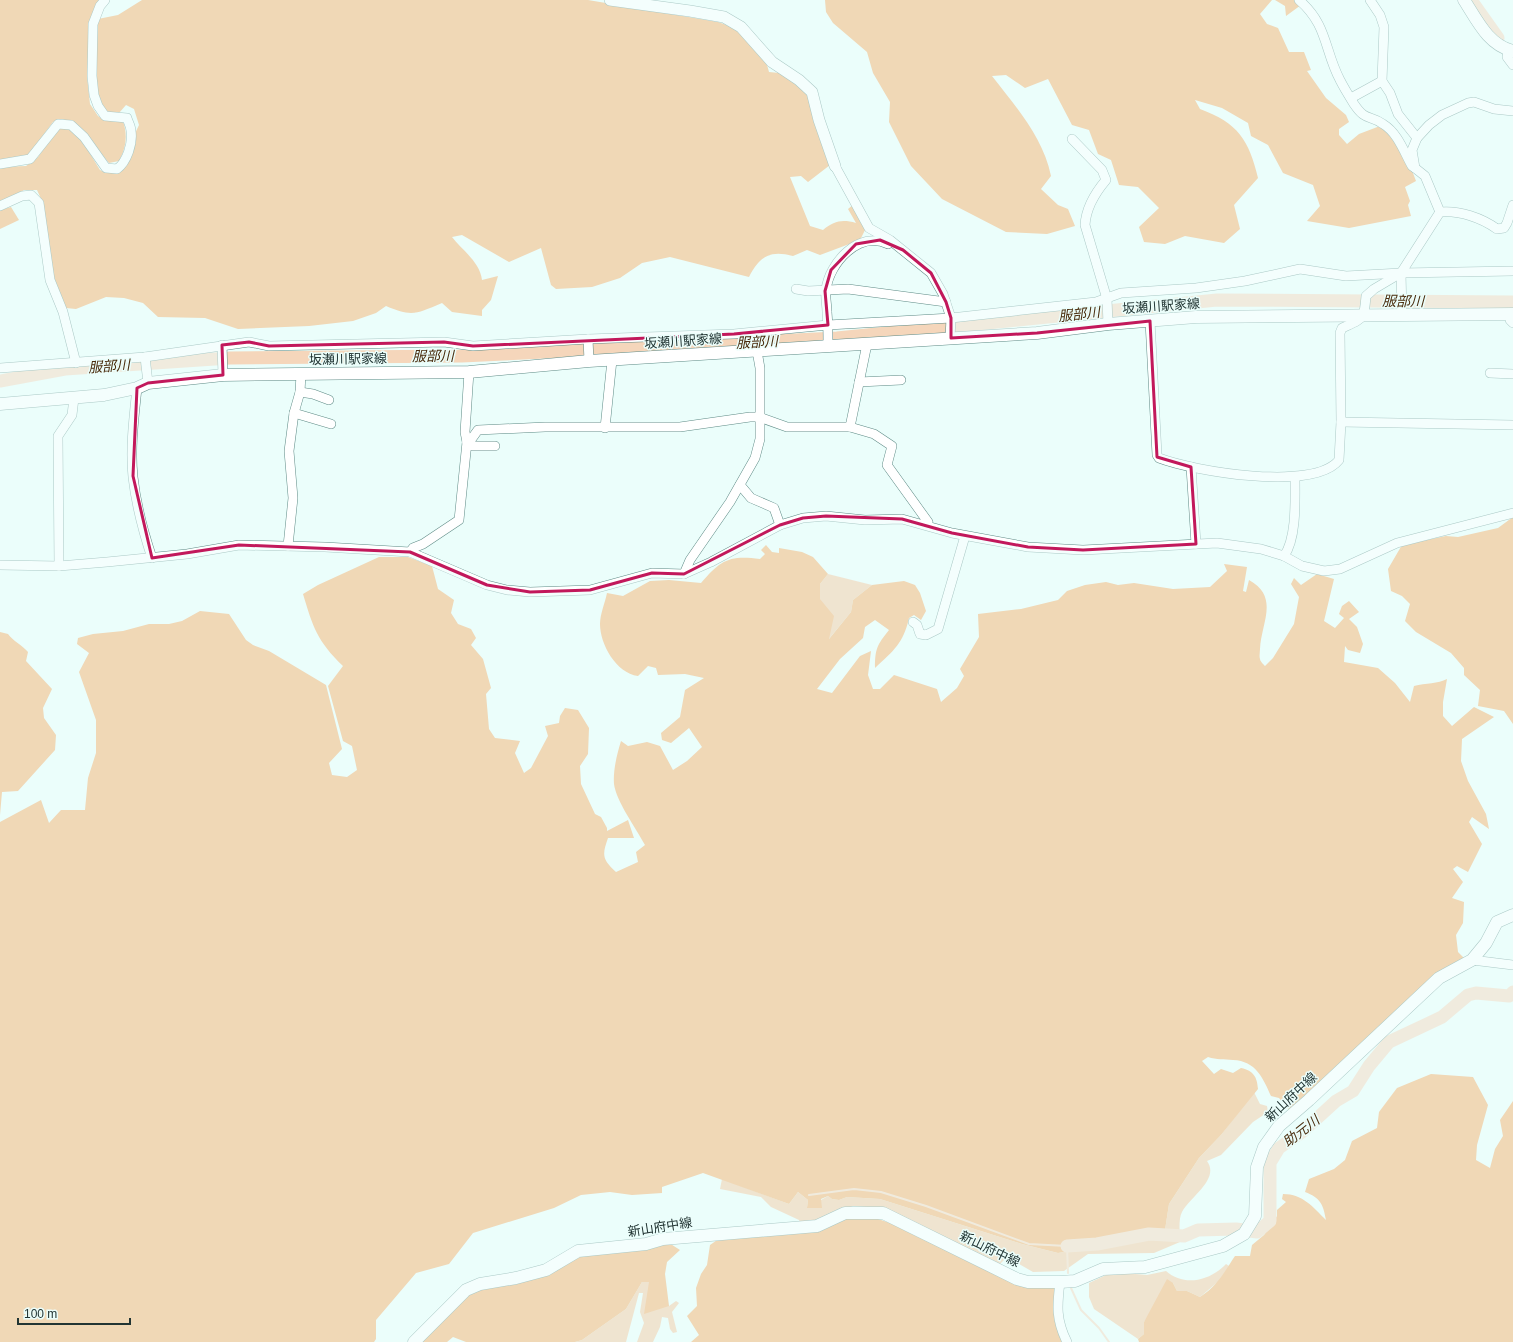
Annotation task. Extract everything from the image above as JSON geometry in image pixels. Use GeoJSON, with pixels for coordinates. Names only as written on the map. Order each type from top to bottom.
{"type":"FeatureCollection","features":[{"type":"Feature","properties":{"kind":"main road"},"geometry":{"type":"LineString","coordinates":[[1464,0],[1493,42],[1511,51]]}},
{"type":"Feature","properties":{"kind":"main road","name":"坂瀬川駅家線"},"geometry":{"type":"LineString","coordinates":[[0,404],[104,395],[137,388],[148,378],[223,372],[301,374],[469,372],[589,358],[612,360],[757,351],[828,344],[867,344],[951,336],[1037,333],[1108,322],[1242,316],[1402,311],[1512,317]]}},
{"type":"Feature","properties":{"kind":"main road","name":"新山府中線"},"geometry":{"type":"LineString","coordinates":[[414,1342],[466,1290],[480,1284],[516,1278],[546,1270],[578,1251],[646,1244],[670,1238],[817,1226],[845,1213],[883,1214],[1017,1279],[1028,1282],[1075,1281],[1103,1269],[1145,1267],[1223,1246],[1247,1230],[1255,1216],[1257,1167],[1264,1147],[1279,1126],[1309,1100],[1439,978],[1472,960],[1486,943],[1496,922],[1513,915]]}},
{"type":"Feature","properties":{"kind":"street"},"geometry":{"type":"LineString","coordinates":[[0,164],[30,159],[58,124],[71,125],[84,137],[106,168],[117,169],[125,162],[131,140],[131,130],[127,118],[105,116],[98,106],[94,95],[92,76],[93,24],[100,6],[105,0]]}},
{"type":"Feature","properties":{"kind":"street"},"geometry":{"type":"LineString","coordinates":[[610,0],[690,11],[724,18],[741,27],[772,62],[799,80],[812,92],[819,120],[835,166],[869,228],[890,240],[931,273],[946,302],[950,320],[951,336]]}},
{"type":"Feature","properties":{"kind":"street"},"geometry":{"type":"LineString","coordinates":[[1299,0],[1309,9],[1320,24],[1340,80],[1350,98],[1364,116],[1383,123],[1393,132],[1412,166],[1425,176],[1440,212]]}},
{"type":"Feature","properties":{"kind":"street"},"geometry":{"type":"LineString","coordinates":[[1370,0],[1380,15],[1384,26],[1382,81],[1390,93],[1398,114],[1417,138]]}},
{"type":"Feature","properties":{"kind":"street"},"geometry":{"type":"LineString","coordinates":[[1511,51],[1507,57],[1513,65]]}},
{"type":"Feature","properties":{"kind":"street"},"geometry":{"type":"LineString","coordinates":[[1350,98],[1382,81]]}},
{"type":"Feature","properties":{"kind":"street"},"geometry":{"type":"LineString","coordinates":[[1415,168],[1412,150],[1417,138],[1429,125],[1442,115],[1468,103],[1474,102],[1494,109],[1513,111]]}},
{"type":"Feature","properties":{"kind":"street"},"geometry":{"type":"LineString","coordinates":[[1072,139],[1102,170],[1106,180],[1098,189],[1086,213],[1085,225],[1107,302],[1108,322]]}},
{"type":"Feature","properties":{"kind":"street"},"geometry":{"type":"LineString","coordinates":[[0,206],[22,196],[31,195],[39,203],[50,280],[63,312],[76,363]]}},
{"type":"Feature","properties":{"kind":"street"},"geometry":{"type":"LineString","coordinates":[[1440,212],[1448,211],[1476,217],[1488,222],[1497,229],[1504,228],[1513,205]]}},
{"type":"Feature","properties":{"kind":"street"},"geometry":{"type":"LineString","coordinates":[[1150,321],[1157,455],[1164,460],[1217,473],[1295,477],[1335,466],[1339,460],[1341,422],[1340,333],[1342,328],[1361,319],[1364,311],[1366,296],[1374,289],[1401,273],[1440,212]]}},
{"type":"Feature","properties":{"kind":"street"},"geometry":{"type":"LineString","coordinates":[[828,344],[825,291],[831,270],[856,244],[868,240],[880,240],[903,250]]}},
{"type":"Feature","properties":{"kind":"street"},"geometry":{"type":"LineString","coordinates":[[0,368],[145,358],[249,342],[269,346],[444,342],[474,346],[588,339],[734,334],[950,320],[1107,302],[1121,293],[1196,288],[1245,281],[1300,269],[1346,276],[1401,273],[1513,271]]}},
{"type":"Feature","properties":{"kind":"street"},"geometry":{"type":"LineString","coordinates":[[1401,273],[1402,311]]}},
{"type":"Feature","properties":{"kind":"street"},"geometry":{"type":"LineString","coordinates":[[796,289],[825,291],[848,289],[946,302]]}},
{"type":"Feature","properties":{"kind":"street"},"geometry":{"type":"LineString","coordinates":[[588,339],[589,358]]}},
{"type":"Feature","properties":{"kind":"street"},"geometry":{"type":"LineString","coordinates":[[850,427],[865,360],[867,344]]}},
{"type":"Feature","properties":{"kind":"street"},"geometry":{"type":"LineString","coordinates":[[222,347],[223,372]]}},
{"type":"Feature","properties":{"kind":"street"},"geometry":{"type":"LineString","coordinates":[[684,574],[690,560],[740,485],[755,458],[760,439],[760,368],[757,351]]}},
{"type":"Feature","properties":{"kind":"street"},"geometry":{"type":"LineString","coordinates":[[145,358],[148,378]]}},
{"type":"Feature","properties":{"kind":"street"},"geometry":{"type":"LineString","coordinates":[[605,428],[612,360]]}},
{"type":"Feature","properties":{"kind":"street"},"geometry":{"type":"LineString","coordinates":[[410,552],[413,548],[423,544],[459,520],[467,442],[465,432],[469,372]]}},
{"type":"Feature","properties":{"kind":"street"},"geometry":{"type":"LineString","coordinates":[[1490,373],[1513,374]]}},
{"type":"Feature","properties":{"kind":"street"},"geometry":{"type":"LineString","coordinates":[[288,546],[293,498],[289,451],[294,413],[300,392],[301,374]]}},
{"type":"Feature","properties":{"kind":"street"},"geometry":{"type":"LineString","coordinates":[[859,382],[901,380]]}},
{"type":"Feature","properties":{"kind":"street"},"geometry":{"type":"LineString","coordinates":[[137,388],[133,435],[133,476],[137,503],[152,558]]}},
{"type":"Feature","properties":{"kind":"street"},"geometry":{"type":"LineString","coordinates":[[300,392],[313,394],[328,400]]}},
{"type":"Feature","properties":{"kind":"street"},"geometry":{"type":"LineString","coordinates":[[59,566],[58,436],[72,415],[74,398]]}},
{"type":"Feature","properties":{"kind":"street"},"geometry":{"type":"LineString","coordinates":[[294,413],[331,424]]}},
{"type":"Feature","properties":{"kind":"street"},"geometry":{"type":"LineString","coordinates":[[467,442],[470,441],[478,430],[545,427],[680,427],[759,418],[787,427],[850,427],[874,434],[892,446],[887,465],[928,522],[926,524]]}},
{"type":"Feature","properties":{"kind":"street"},"geometry":{"type":"LineString","coordinates":[[1341,422],[1513,425]]}},
{"type":"Feature","properties":{"kind":"street"},"geometry":{"type":"LineString","coordinates":[[467,442],[472,446],[495,446]]}},
{"type":"Feature","properties":{"kind":"street"},"geometry":{"type":"LineString","coordinates":[[1191,467],[1196,544]]}},
{"type":"Feature","properties":{"kind":"street"},"geometry":{"type":"LineString","coordinates":[[1284,556],[1289,549],[1294,514],[1295,477]]}},
{"type":"Feature","properties":{"kind":"street"},"geometry":{"type":"LineString","coordinates":[[740,485],[751,498],[774,508],[780,525]]}},
{"type":"Feature","properties":{"kind":"street"},"geometry":{"type":"LineString","coordinates":[[0,565],[59,566],[152,558],[239,545],[288,546],[410,552],[487,585],[507,590],[530,592],[590,590],[652,574],[684,574],[711,562],[780,525],[803,518],[826,516],[865,520],[902,519],[926,524],[965,536],[1028,547],[1083,550],[1217,543],[1240,545],[1284,556],[1307,568],[1324,571],[1340,569],[1397,543],[1507,516],[1513,513]]}},
{"type":"Feature","properties":{"kind":"street"},"geometry":{"type":"LineString","coordinates":[[912,622],[917,625],[920,634],[926,635],[938,629],[965,536]]}},
{"type":"Feature","properties":{"kind":"street"},"geometry":{"type":"LineString","coordinates":[[1472,960],[1513,965]]}},
{"type":"Feature","properties":{"kind":"street"},"geometry":{"type":"LineString","coordinates":[[1060,1282],[1057,1318],[1060,1330],[1067,1342]]}},
{"type":"Feature","properties":{"kind":"highlighted area"},"geometry":{"type":"Polygon","coordinates":[[[880,240],[903,250],[931,273],[946,302],[951,318],[951,338],[1037,333],[1150,321],[1157,457],[1191,467],[1196,544],[1083,550],[1028,547],[952,533],[902,519],[826,516],[803,518],[780,525],[684,574],[652,573],[590,590],[530,592],[487,585],[410,552],[239,545],[152,558],[133,476],[137,388],[148,383],[223,375],[222,345],[249,342],[269,346],[444,342],[473,346],[734,334],[828,325],[825,291],[831,270],[856,244],[880,240]]]}},
{"type":"Feature","properties":{"kind":"shaded area"},"geometry":{"type":"Polygon","coordinates":[[[0,0],[103,0],[92,16],[87,76],[90,104],[98,116],[105,121],[123,121],[126,142],[119,161],[109,163],[75,123],[62,119],[53,122],[27,157],[0,161],[0,0]]]}},
{"type":"Feature","properties":{"kind":"shaded area"},"geometry":{"type":"Polygon","coordinates":[[[142,0],[588,0],[718,22],[735,29],[750,40],[762,55],[769,72],[779,73],[808,91],[830,165],[808,182],[801,176],[790,177],[810,226],[823,230],[842,221],[856,223],[848,209],[853,205],[865,230],[860,240],[820,255],[807,250],[793,256],[785,254],[772,254],[766,256],[757,264],[749,277],[670,257],[642,263],[620,278],[592,287],[556,289],[551,285],[541,248],[509,262],[462,235],[452,237],[474,262],[481,274],[482,280],[498,276],[491,300],[482,310],[482,316],[452,312],[442,303],[426,310],[414,313],[402,312],[386,306],[376,313],[353,321],[309,326],[238,329],[205,318],[158,317],[143,303],[124,298],[106,297],[76,309],[66,308],[52,274],[42,201],[37,190],[24,190],[5,201],[0,201],[0,167],[26,166],[38,157],[58,128],[69,128],[78,134],[100,170],[106,173],[116,173],[139,125],[134,109],[126,105],[119,113],[106,112],[101,103],[98,93],[96,67],[98,19],[118,15],[142,0]]]}},
{"type":"Feature","properties":{"kind":"shaded area"},"geometry":{"type":"Polygon","coordinates":[[[825,0],[1272,0],[1260,14],[1267,24],[1278,28],[1289,52],[1304,52],[1311,70],[1307,71],[1326,98],[1346,115],[1349,122],[1339,129],[1339,135],[1347,144],[1359,134],[1380,126],[1401,151],[1410,166],[1416,181],[1405,187],[1410,201],[1408,205],[1411,216],[1349,228],[1307,221],[1320,206],[1313,185],[1283,173],[1268,145],[1251,136],[1248,123],[1222,108],[1195,100],[1200,109],[1224,120],[1233,127],[1246,143],[1250,153],[1258,178],[1234,205],[1240,229],[1224,243],[1185,236],[1165,244],[1144,242],[1139,227],[1159,208],[1138,187],[1119,185],[1111,160],[1098,154],[1089,130],[1072,125],[1048,79],[1025,88],[1006,75],[992,76],[1028,123],[1042,148],[1051,176],[1041,189],[1058,205],[1068,209],[1075,226],[1047,234],[1006,232],[942,199],[911,166],[889,122],[890,102],[873,73],[867,52],[833,23],[826,12],[825,0]]]}},
{"type":"Feature","properties":{"kind":"shaded area"},"geometry":{"type":"Polygon","coordinates":[[[1275,0],[1295,0],[1301,5],[1286,16],[1285,6],[1275,0]]]}},
{"type":"Feature","properties":{"kind":"shaded area"},"geometry":{"type":"Polygon","coordinates":[[[11,207],[19,220],[0,229],[0,210],[11,207]]]}},
{"type":"Feature","properties":{"kind":"shaded area"},"geometry":{"type":"Polygon","coordinates":[[[1513,517],[1513,724],[1504,711],[1478,706],[1480,690],[1464,675],[1464,668],[1451,653],[1416,632],[1405,621],[1410,604],[1402,596],[1391,591],[1388,569],[1402,545],[1446,536],[1458,537],[1498,528],[1513,517]]]}},
{"type":"Feature","properties":{"kind":"shaded area"},"geometry":{"type":"Polygon","coordinates":[[[766,545],[772,552],[779,553],[779,548],[802,552],[813,557],[828,574],[820,584],[820,599],[834,616],[829,639],[851,612],[853,600],[872,585],[904,581],[915,585],[920,593],[926,611],[921,620],[914,615],[909,618],[904,634],[897,646],[875,668],[878,648],[889,630],[875,620],[865,627],[863,638],[840,659],[817,689],[832,693],[860,656],[871,651],[868,675],[873,689],[880,689],[894,675],[937,689],[941,702],[957,688],[964,676],[960,669],[979,637],[978,614],[1021,609],[1058,600],[1067,591],[1085,585],[1106,582],[1118,585],[1134,583],[1173,589],[1210,587],[1227,571],[1224,564],[1247,567],[1243,591],[1246,592],[1249,580],[1264,594],[1266,602],[1260,655],[1260,661],[1265,666],[1273,658],[1294,624],[1299,597],[1291,584],[1294,578],[1301,585],[1317,574],[1334,579],[1324,621],[1335,628],[1344,618],[1339,614],[1342,606],[1349,601],[1359,612],[1349,619],[1357,627],[1363,644],[1360,653],[1348,650],[1345,646],[1344,662],[1378,668],[1395,683],[1410,702],[1414,686],[1440,682],[1447,679],[1443,702],[1443,716],[1452,726],[1474,707],[1494,717],[1462,739],[1461,761],[1468,781],[1486,814],[1489,829],[1472,817],[1469,822],[1482,844],[1468,872],[1457,866],[1453,869],[1463,882],[1452,898],[1464,902],[1463,923],[1456,935],[1458,952],[1465,959],[1456,966],[1446,967],[1291,1112],[1279,1098],[1271,1096],[1262,1077],[1253,1067],[1248,1064],[1241,1061],[1208,1057],[1202,1061],[1214,1074],[1221,1069],[1233,1073],[1241,1068],[1249,1071],[1256,1078],[1258,1089],[1221,1135],[1199,1158],[1169,1204],[1165,1230],[1131,1240],[1058,1253],[1022,1244],[880,1199],[847,1197],[839,1200],[832,1199],[828,1196],[821,1199],[822,1208],[807,1208],[808,1200],[798,1192],[789,1204],[703,1173],[662,1187],[662,1193],[632,1195],[610,1192],[581,1195],[554,1208],[473,1233],[449,1264],[416,1273],[376,1320],[376,1339],[374,1342],[0,1342],[0,822],[41,800],[49,823],[61,810],[85,810],[88,778],[96,753],[96,720],[79,672],[89,653],[77,644],[78,638],[93,634],[123,631],[149,624],[169,624],[182,621],[200,611],[229,614],[246,640],[253,645],[269,651],[326,685],[342,749],[329,763],[332,775],[347,777],[357,770],[352,746],[343,741],[328,686],[343,666],[327,649],[317,633],[303,594],[318,585],[379,557],[408,557],[432,566],[438,589],[454,600],[451,613],[458,624],[471,629],[476,638],[471,645],[483,659],[491,688],[486,694],[489,729],[495,738],[520,741],[515,753],[524,773],[531,768],[548,736],[545,726],[559,723],[560,716],[565,708],[578,710],[589,728],[588,754],[580,766],[581,784],[595,814],[601,817],[607,831],[628,820],[634,838],[608,838],[604,856],[608,864],[616,872],[638,862],[636,852],[645,845],[622,806],[614,784],[614,773],[621,741],[628,746],[647,742],[660,746],[673,770],[687,761],[702,747],[689,728],[671,743],[662,740],[661,733],[680,717],[685,690],[704,678],[685,674],[658,675],[656,668],[648,666],[638,676],[630,674],[616,664],[606,648],[601,632],[601,616],[607,593],[623,596],[650,581],[669,580],[701,583],[714,569],[726,561],[741,558],[760,559],[765,554],[761,550],[766,545]]]}},
{"type":"Feature","properties":{"kind":"shaded area"},"geometry":{"type":"Polygon","coordinates":[[[828,574],[872,585],[853,600],[851,612],[828,640],[820,599],[820,584],[828,574]]]}},
{"type":"Feature","properties":{"kind":"shaded area"},"geometry":{"type":"Polygon","coordinates":[[[0,632],[8,634],[28,652],[26,661],[52,689],[43,708],[44,718],[56,735],[55,750],[18,791],[2,792],[0,815],[0,632]]]}},
{"type":"Feature","properties":{"kind":"shaded area"},"geometry":{"type":"Polygon","coordinates":[[[1431,1074],[1473,1077],[1488,1105],[1477,1145],[1476,1160],[1490,1168],[1495,1149],[1503,1136],[1500,1120],[1513,1101],[1513,1342],[1139,1342],[1138,1339],[1144,1334],[1144,1322],[1167,1279],[1173,1283],[1177,1291],[1187,1291],[1200,1297],[1206,1293],[1220,1279],[1235,1256],[1250,1256],[1252,1245],[1264,1235],[1277,1216],[1277,1210],[1286,1202],[1282,1199],[1283,1194],[1296,1196],[1307,1202],[1326,1220],[1324,1209],[1320,1202],[1305,1192],[1309,1179],[1334,1169],[1345,1160],[1352,1141],[1377,1128],[1379,1112],[1397,1088],[1431,1074]]]}},
{"type":"Feature","properties":{"kind":"shaded area"},"geometry":{"type":"Polygon","coordinates":[[[1254,1092],[1260,1104],[1267,1106],[1268,1112],[1253,1122],[1221,1155],[1207,1161],[1210,1168],[1210,1174],[1207,1181],[1186,1206],[1181,1215],[1180,1242],[1154,1253],[1088,1254],[1064,1271],[1033,1272],[1007,1257],[999,1265],[881,1208],[853,1206],[819,1221],[800,1223],[799,1220],[771,1207],[761,1197],[720,1189],[722,1179],[789,1204],[798,1192],[808,1200],[807,1208],[828,1196],[832,1199],[839,1200],[847,1197],[880,1199],[1022,1244],[1058,1253],[1131,1240],[1165,1230],[1169,1204],[1199,1158],[1221,1135],[1254,1092]]]}},
{"type":"Feature","properties":{"kind":"shaded area"},"geometry":{"type":"Polygon","coordinates":[[[863,1214],[896,1225],[1001,1275],[1057,1288],[1065,1342],[691,1342],[699,1335],[687,1316],[697,1306],[696,1288],[701,1274],[707,1265],[710,1245],[723,1236],[863,1214]]]}},
{"type":"Feature","properties":{"kind":"shaded area"},"geometry":{"type":"Polygon","coordinates":[[[666,1241],[680,1250],[667,1262],[665,1274],[669,1306],[644,1314],[649,1282],[642,1282],[626,1309],[582,1340],[575,1342],[466,1342],[453,1337],[447,1342],[417,1342],[463,1297],[476,1291],[588,1254],[666,1241]]]}},
{"type":"Feature","properties":{"kind":"shaded area"},"geometry":{"type":"Polygon","coordinates":[[[1226,1264],[1229,1266],[1220,1280],[1200,1297],[1187,1291],[1177,1291],[1173,1283],[1144,1322],[1144,1334],[1138,1339],[1094,1309],[1089,1297],[1089,1283],[1106,1275],[1124,1273],[1147,1275],[1166,1271],[1181,1279],[1197,1280],[1212,1275],[1226,1264]]]}},
{"type":"Feature","properties":{"kind":"shaded area"},"geometry":{"type":"Polygon","coordinates":[[[649,1281],[669,1306],[676,1301],[679,1303],[672,1312],[677,1332],[673,1333],[670,1329],[668,1318],[662,1317],[660,1327],[653,1342],[637,1342],[644,1323],[640,1312],[643,1293],[639,1293],[626,1342],[575,1342],[582,1340],[626,1309],[642,1282],[649,1281]]]}},
{"type":"Feature","properties":{"kind":"waterway"},"geometry":{"type":"LineString","coordinates":[[1471,0],[1498,38]]}},
{"type":"Feature","properties":{"kind":"waterway","name":"服部川"},"geometry":{"type":"LineString","coordinates":[[0,381],[65,369],[230,358],[462,356],[837,338],[1217,300],[1513,302]]}},
{"type":"Feature","properties":{"kind":"waterway","name":"助元川"},"geometry":{"type":"LineString","coordinates":[[1067,1246],[1097,1244],[1149,1234],[1184,1236],[1198,1230],[1236,1229],[1257,1232],[1270,1221],[1270,1163],[1279,1148],[1302,1132],[1336,1101],[1353,1091],[1369,1066],[1389,1042],[1442,1017],[1468,995],[1476,993],[1509,996],[1513,992]]}},
{"type":"Feature","properties":{"kind":"waterway"},"geometry":{"type":"LineString","coordinates":[[809,1195],[854,1189],[881,1192],[926,1206],[1029,1244],[1067,1246],[1068,1273]]}},
{"type":"Feature","properties":{"kind":"waterway"},"geometry":{"type":"LineString","coordinates":[[1071,1288],[1081,1310],[1099,1328],[1109,1342]]}}]}
